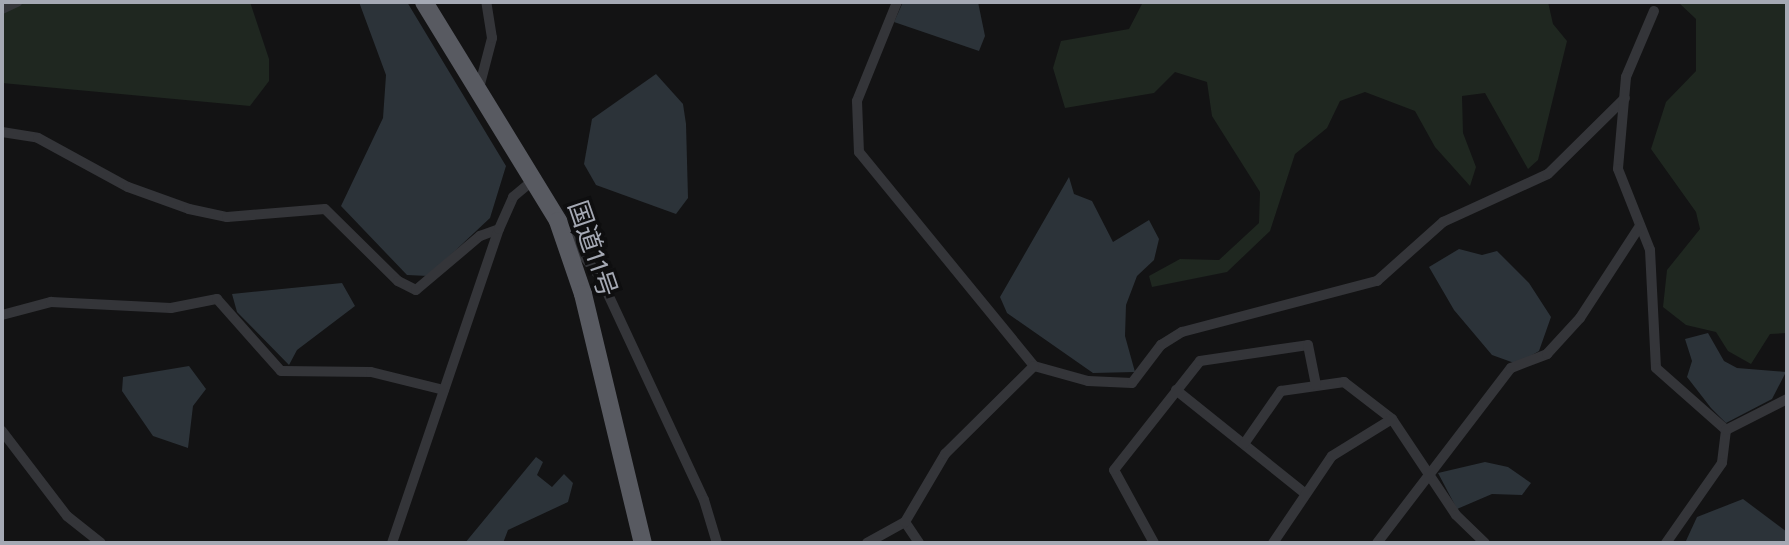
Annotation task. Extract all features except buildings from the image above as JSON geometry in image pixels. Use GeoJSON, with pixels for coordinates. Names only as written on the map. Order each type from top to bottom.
{"type":"FeatureCollection","features":[{"type":"Feature","properties":{"kind":"highway","name":"国道11号"},"geometry":{"type":"LineString","coordinates":[[424,2],[536,178],[561,228],[643,543]]}},
{"type":"Feature","properties":{"kind":"street"},"geometry":{"type":"LineString","coordinates":[[2,9],[17,2]]}},
{"type":"Feature","properties":{"kind":"street"},"geometry":{"type":"LineString","coordinates":[[479,89],[492,38],[486,2]]}},
{"type":"Feature","properties":{"kind":"street"},"geometry":{"type":"LineString","coordinates":[[897,2],[857,101],[859,152],[1034,366],[1088,381],[1132,383],[1161,345],[1182,332],[1377,281],[1443,222],[1548,174],[1625,98]]}},
{"type":"Feature","properties":{"kind":"street"},"geometry":{"type":"LineString","coordinates":[[1654,11],[1634,50],[1625,98],[1618,169],[1650,250],[1656,368],[1726,430]]}},
{"type":"Feature","properties":{"kind":"street"},"geometry":{"type":"LineString","coordinates":[[2,132],[38,138],[128,187],[189,209],[228,217],[325,209],[398,281],[416,290],[480,236],[499,229]]}},
{"type":"Feature","properties":{"kind":"street"},"geometry":{"type":"LineString","coordinates":[[392,543],[499,229],[513,197],[536,178]]}},
{"type":"Feature","properties":{"kind":"street"},"geometry":{"type":"LineString","coordinates":[[1377,543],[1511,368],[1547,354],[1580,318],[1640,226]]}},
{"type":"Feature","properties":{"kind":"street"},"geometry":{"type":"LineString","coordinates":[[561,228],[600,277],[704,500],[717,543]]}},
{"type":"Feature","properties":{"kind":"street"},"geometry":{"type":"LineString","coordinates":[[2,315],[51,303],[171,307],[217,299],[281,371],[371,372],[444,390]]}},
{"type":"Feature","properties":{"kind":"street"},"geometry":{"type":"LineString","coordinates":[[1154,543],[1114,470],[1200,361],[1308,345],[1316,385]]}},
{"type":"Feature","properties":{"kind":"street"},"geometry":{"type":"LineString","coordinates":[[867,543],[905,522],[944,454],[1034,366]]}},
{"type":"Feature","properties":{"kind":"street"},"geometry":{"type":"LineString","coordinates":[[1244,444],[1281,391],[1344,382],[1392,419],[1456,515],[1485,543]]}},
{"type":"Feature","properties":{"kind":"street"},"geometry":{"type":"LineString","coordinates":[[1176,390],[1306,494]]}},
{"type":"Feature","properties":{"kind":"street"},"geometry":{"type":"LineString","coordinates":[[1726,430],[1787,400]]}},
{"type":"Feature","properties":{"kind":"street"},"geometry":{"type":"LineString","coordinates":[[1273,543],[1332,456],[1392,419]]}},
{"type":"Feature","properties":{"kind":"street"},"geometry":{"type":"LineString","coordinates":[[1666,543],[1722,463],[1726,430]]}},
{"type":"Feature","properties":{"kind":"street"},"geometry":{"type":"LineString","coordinates":[[2,431],[66,516],[101,543]]}},
{"type":"Feature","properties":{"kind":"street"},"geometry":{"type":"LineString","coordinates":[[905,522],[919,543]]}},
{"type":"Feature","properties":{"kind":"shaded area"},"geometry":{"type":"Polygon","coordinates":[[[2,2],[250,2],[269,59],[269,81],[250,106],[2,83],[2,2]]]}},
{"type":"Feature","properties":{"kind":"shaded area"},"geometry":{"type":"Polygon","coordinates":[[[359,2],[407,2],[506,166],[490,218],[428,276],[407,275],[341,206],[383,118],[386,75],[359,2]]]}},
{"type":"Feature","properties":{"kind":"shaded area"},"geometry":{"type":"Polygon","coordinates":[[[903,2],[978,2],[985,36],[979,51],[894,22],[903,2]]]}},
{"type":"Feature","properties":{"kind":"shaded area"},"geometry":{"type":"Polygon","coordinates":[[[1143,2],[1548,2],[1553,24],[1567,41],[1538,160],[1528,169],[1485,93],[1462,96],[1463,133],[1476,167],[1470,186],[1435,147],[1415,111],[1365,92],[1340,101],[1327,128],[1295,154],[1270,231],[1227,272],[1152,287],[1149,276],[1180,259],[1219,260],[1259,223],[1260,192],[1212,116],[1207,82],[1175,72],[1154,93],[1065,108],[1053,68],[1061,41],[1129,29],[1143,2]]]}},
{"type":"Feature","properties":{"kind":"shaded area"},"geometry":{"type":"Polygon","coordinates":[[[1678,2],[1787,2],[1787,333],[1770,334],[1751,364],[1728,351],[1716,332],[1686,325],[1663,307],[1667,270],[1700,229],[1696,212],[1651,149],[1666,102],[1696,71],[1696,19],[1678,2]]]}},
{"type":"Feature","properties":{"kind":"shaded area"},"geometry":{"type":"Polygon","coordinates":[[[656,74],[683,104],[686,124],[688,198],[676,214],[596,185],[584,164],[592,119],[656,74]]]}},
{"type":"Feature","properties":{"kind":"shaded area"},"geometry":{"type":"Polygon","coordinates":[[[1069,177],[1074,194],[1092,201],[1113,242],[1149,220],[1159,239],[1154,260],[1137,276],[1126,305],[1125,336],[1135,372],[1093,373],[1007,313],[1000,297],[1069,177]]]}},
{"type":"Feature","properties":{"kind":"shaded area"},"geometry":{"type":"Polygon","coordinates":[[[1459,249],[1482,255],[1497,251],[1529,283],[1551,317],[1539,351],[1517,364],[1492,355],[1454,310],[1429,267],[1459,249]]]}},
{"type":"Feature","properties":{"kind":"shaded area"},"geometry":{"type":"Polygon","coordinates":[[[342,283],[355,306],[297,350],[289,365],[237,312],[232,294],[342,283]]]}},
{"type":"Feature","properties":{"kind":"shaded area"},"geometry":{"type":"Polygon","coordinates":[[[1708,333],[1724,361],[1737,368],[1786,372],[1772,399],[1726,423],[1711,408],[1687,377],[1692,361],[1685,339],[1708,333]]]}},
{"type":"Feature","properties":{"kind":"shaded area"},"geometry":{"type":"Polygon","coordinates":[[[189,366],[206,389],[193,406],[188,448],[153,436],[122,391],[123,377],[189,366]]]}},
{"type":"Feature","properties":{"kind":"shaded area"},"geometry":{"type":"Polygon","coordinates":[[[536,457],[543,462],[537,475],[552,487],[564,474],[573,483],[568,502],[508,530],[503,543],[465,543],[536,457]]]}},
{"type":"Feature","properties":{"kind":"shaded area"},"geometry":{"type":"Polygon","coordinates":[[[1485,462],[1508,467],[1531,483],[1522,495],[1492,494],[1457,509],[1438,473],[1485,462]]]}},
{"type":"Feature","properties":{"kind":"shaded area"},"geometry":{"type":"Polygon","coordinates":[[[1743,499],[1787,532],[1787,543],[1685,543],[1697,517],[1743,499]]]}}]}
